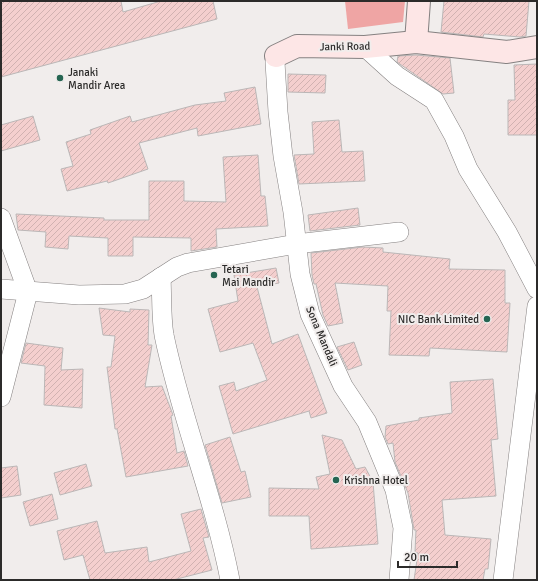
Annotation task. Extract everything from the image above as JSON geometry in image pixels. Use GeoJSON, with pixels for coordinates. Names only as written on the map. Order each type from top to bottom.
{"type":"FeatureCollection","features":[{"type":"Feature","properties":{"kind":"street"},"geometry":{"type":"LineString","coordinates":[[416,42],[419,1]]}},
{"type":"Feature","properties":{"kind":"street","name":"Janki Road"},"geometry":{"type":"LineString","coordinates":[[276,56],[297,46],[365,47],[416,42],[507,52],[537,47]]}},
{"type":"Feature","properties":{"kind":"street"},"geometry":{"type":"LineString","coordinates":[[365,47],[397,76],[434,100],[454,136],[468,169],[507,232],[537,289]]}},
{"type":"Feature","properties":{"kind":"street","name":"Sona Mandali"},"geometry":{"type":"LineString","coordinates":[[276,56],[275,62],[279,120],[283,156],[293,212],[300,274],[310,314],[343,386],[367,422],[395,490],[403,528],[399,580]]}},
{"type":"Feature","properties":{"kind":"street"},"geometry":{"type":"LineString","coordinates":[[1,218],[28,292],[1,397]]}},
{"type":"Feature","properties":{"kind":"street"},"geometry":{"type":"LineString","coordinates":[[1,289],[79,295],[125,294],[143,289],[177,267],[188,263],[296,244],[399,232]]}},
{"type":"Feature","properties":{"kind":"street"},"geometry":{"type":"LineString","coordinates":[[161,277],[164,334],[180,396],[217,524],[230,580]]}},
{"type":"Feature","properties":{"kind":"street"},"geometry":{"type":"LineString","coordinates":[[503,580],[537,306]]}},
{"type":"Feature","properties":{"kind":"shaded area"},"geometry":{"type":"Polygon","coordinates":[[[345,1],[405,1],[403,22],[348,29],[345,1]]]}},
{"type":"Feature","properties":{"kind":"building"},"geometry":{"type":"Polygon","coordinates":[[[1,1],[121,1],[123,12],[161,1],[213,1],[217,19],[1,77],[1,1]]]}},
{"type":"Feature","properties":{"kind":"building"},"geometry":{"type":"Polygon","coordinates":[[[444,1],[529,1],[526,36],[520,37],[484,34],[483,37],[441,32],[444,1]]]}},
{"type":"Feature","properties":{"kind":"building"},"geometry":{"type":"Polygon","coordinates":[[[416,55],[450,58],[454,93],[443,94],[397,62],[398,56],[416,55]]]}},
{"type":"Feature","properties":{"kind":"building"},"geometry":{"type":"Polygon","coordinates":[[[537,64],[537,135],[508,135],[508,100],[515,100],[514,65],[537,64]]]}},
{"type":"Feature","properties":{"kind":"building"},"geometry":{"type":"Polygon","coordinates":[[[288,74],[326,75],[325,93],[288,92],[288,74]]]}},
{"type":"Feature","properties":{"kind":"building"},"geometry":{"type":"Polygon","coordinates":[[[255,87],[261,124],[198,136],[197,128],[139,143],[148,169],[108,183],[107,181],[67,191],[61,169],[73,166],[66,142],[91,134],[90,130],[130,116],[132,122],[195,105],[226,101],[224,93],[255,87]]]}},
{"type":"Feature","properties":{"kind":"building"},"geometry":{"type":"Polygon","coordinates":[[[33,116],[40,140],[1,151],[1,125],[33,116]]]}},
{"type":"Feature","properties":{"kind":"building"},"geometry":{"type":"Polygon","coordinates":[[[339,120],[342,152],[363,151],[365,181],[299,184],[294,155],[314,154],[312,122],[339,120]]]}},
{"type":"Feature","properties":{"kind":"building"},"geometry":{"type":"Polygon","coordinates":[[[258,155],[261,196],[265,196],[268,226],[216,229],[217,247],[191,251],[191,238],[133,237],[133,256],[108,256],[108,238],[69,236],[68,249],[45,247],[46,232],[18,230],[16,214],[104,218],[104,220],[149,220],[149,181],[184,181],[184,201],[226,202],[223,157],[258,155]]]}},
{"type":"Feature","properties":{"kind":"building"},"geometry":{"type":"Polygon","coordinates":[[[358,208],[360,225],[310,231],[308,215],[358,208]]]}},
{"type":"Feature","properties":{"kind":"building"},"geometry":{"type":"Polygon","coordinates":[[[363,247],[383,248],[383,252],[450,259],[449,269],[505,270],[505,303],[510,303],[507,352],[430,348],[429,356],[389,355],[391,311],[387,311],[388,286],[335,283],[343,323],[328,326],[323,315],[316,284],[314,284],[311,253],[363,247]]]}},
{"type":"Feature","properties":{"kind":"building"},"geometry":{"type":"Polygon","coordinates":[[[276,268],[279,283],[257,287],[272,344],[298,334],[327,413],[311,418],[309,411],[233,434],[219,386],[234,382],[236,391],[267,380],[253,343],[220,352],[208,309],[238,301],[234,275],[276,268]]]}},
{"type":"Feature","properties":{"kind":"building"},"geometry":{"type":"Polygon","coordinates":[[[99,308],[130,312],[130,309],[149,310],[148,345],[152,345],[145,387],[162,386],[173,415],[171,416],[177,453],[184,451],[188,466],[126,477],[117,429],[115,429],[107,367],[111,367],[115,336],[103,335],[99,308]]]}},
{"type":"Feature","properties":{"kind":"building"},"geometry":{"type":"Polygon","coordinates":[[[354,342],[362,365],[348,370],[337,347],[354,342]]]}},
{"type":"Feature","properties":{"kind":"building"},"geometry":{"type":"Polygon","coordinates":[[[26,343],[63,348],[61,370],[83,369],[82,408],[44,405],[45,366],[21,363],[26,343]]]}},
{"type":"Feature","properties":{"kind":"building"},"geometry":{"type":"Polygon","coordinates":[[[493,379],[498,439],[491,440],[496,496],[442,500],[445,535],[491,539],[488,569],[485,569],[483,580],[414,580],[418,553],[415,552],[416,530],[414,530],[408,493],[395,462],[393,443],[388,444],[385,437],[386,426],[419,420],[419,418],[452,413],[450,382],[493,379]]]}},
{"type":"Feature","properties":{"kind":"building"},"geometry":{"type":"Polygon","coordinates":[[[322,435],[342,440],[356,469],[365,467],[373,482],[378,544],[311,549],[309,516],[269,516],[269,488],[319,489],[316,477],[330,474],[322,435]]]}},
{"type":"Feature","properties":{"kind":"building"},"geometry":{"type":"Polygon","coordinates":[[[230,437],[241,472],[245,471],[251,497],[222,503],[205,445],[230,437]]]}},
{"type":"Feature","properties":{"kind":"building"},"geometry":{"type":"Polygon","coordinates":[[[86,464],[92,486],[60,495],[54,473],[86,464]]]}},
{"type":"Feature","properties":{"kind":"building"},"geometry":{"type":"Polygon","coordinates":[[[17,466],[21,495],[1,498],[1,468],[17,466]]]}},
{"type":"Feature","properties":{"kind":"building"},"geometry":{"type":"Polygon","coordinates":[[[52,494],[58,519],[30,526],[23,502],[52,494]]]}},
{"type":"Feature","properties":{"kind":"building"},"geometry":{"type":"Polygon","coordinates":[[[201,509],[209,537],[203,538],[212,570],[173,580],[90,580],[83,555],[64,560],[57,531],[97,521],[105,553],[147,547],[149,562],[191,551],[181,514],[201,509]]]}},
{"type":"Feature","properties":{"kind":"place","name":"Janaki Mandir Area"},"geometry":{"type":"Point","coordinates":[60,78]}},
{"type":"Feature","properties":{"kind":"place","name":"Tetari Mai Mandir"},"geometry":{"type":"Point","coordinates":[214,275]}},
{"type":"Feature","properties":{"kind":"place","name":"NIC Bank Limited"},"geometry":{"type":"Point","coordinates":[487,319]}},
{"type":"Feature","properties":{"kind":"place","name":"Krishna Hotel"},"geometry":{"type":"Point","coordinates":[336,480]}}]}
